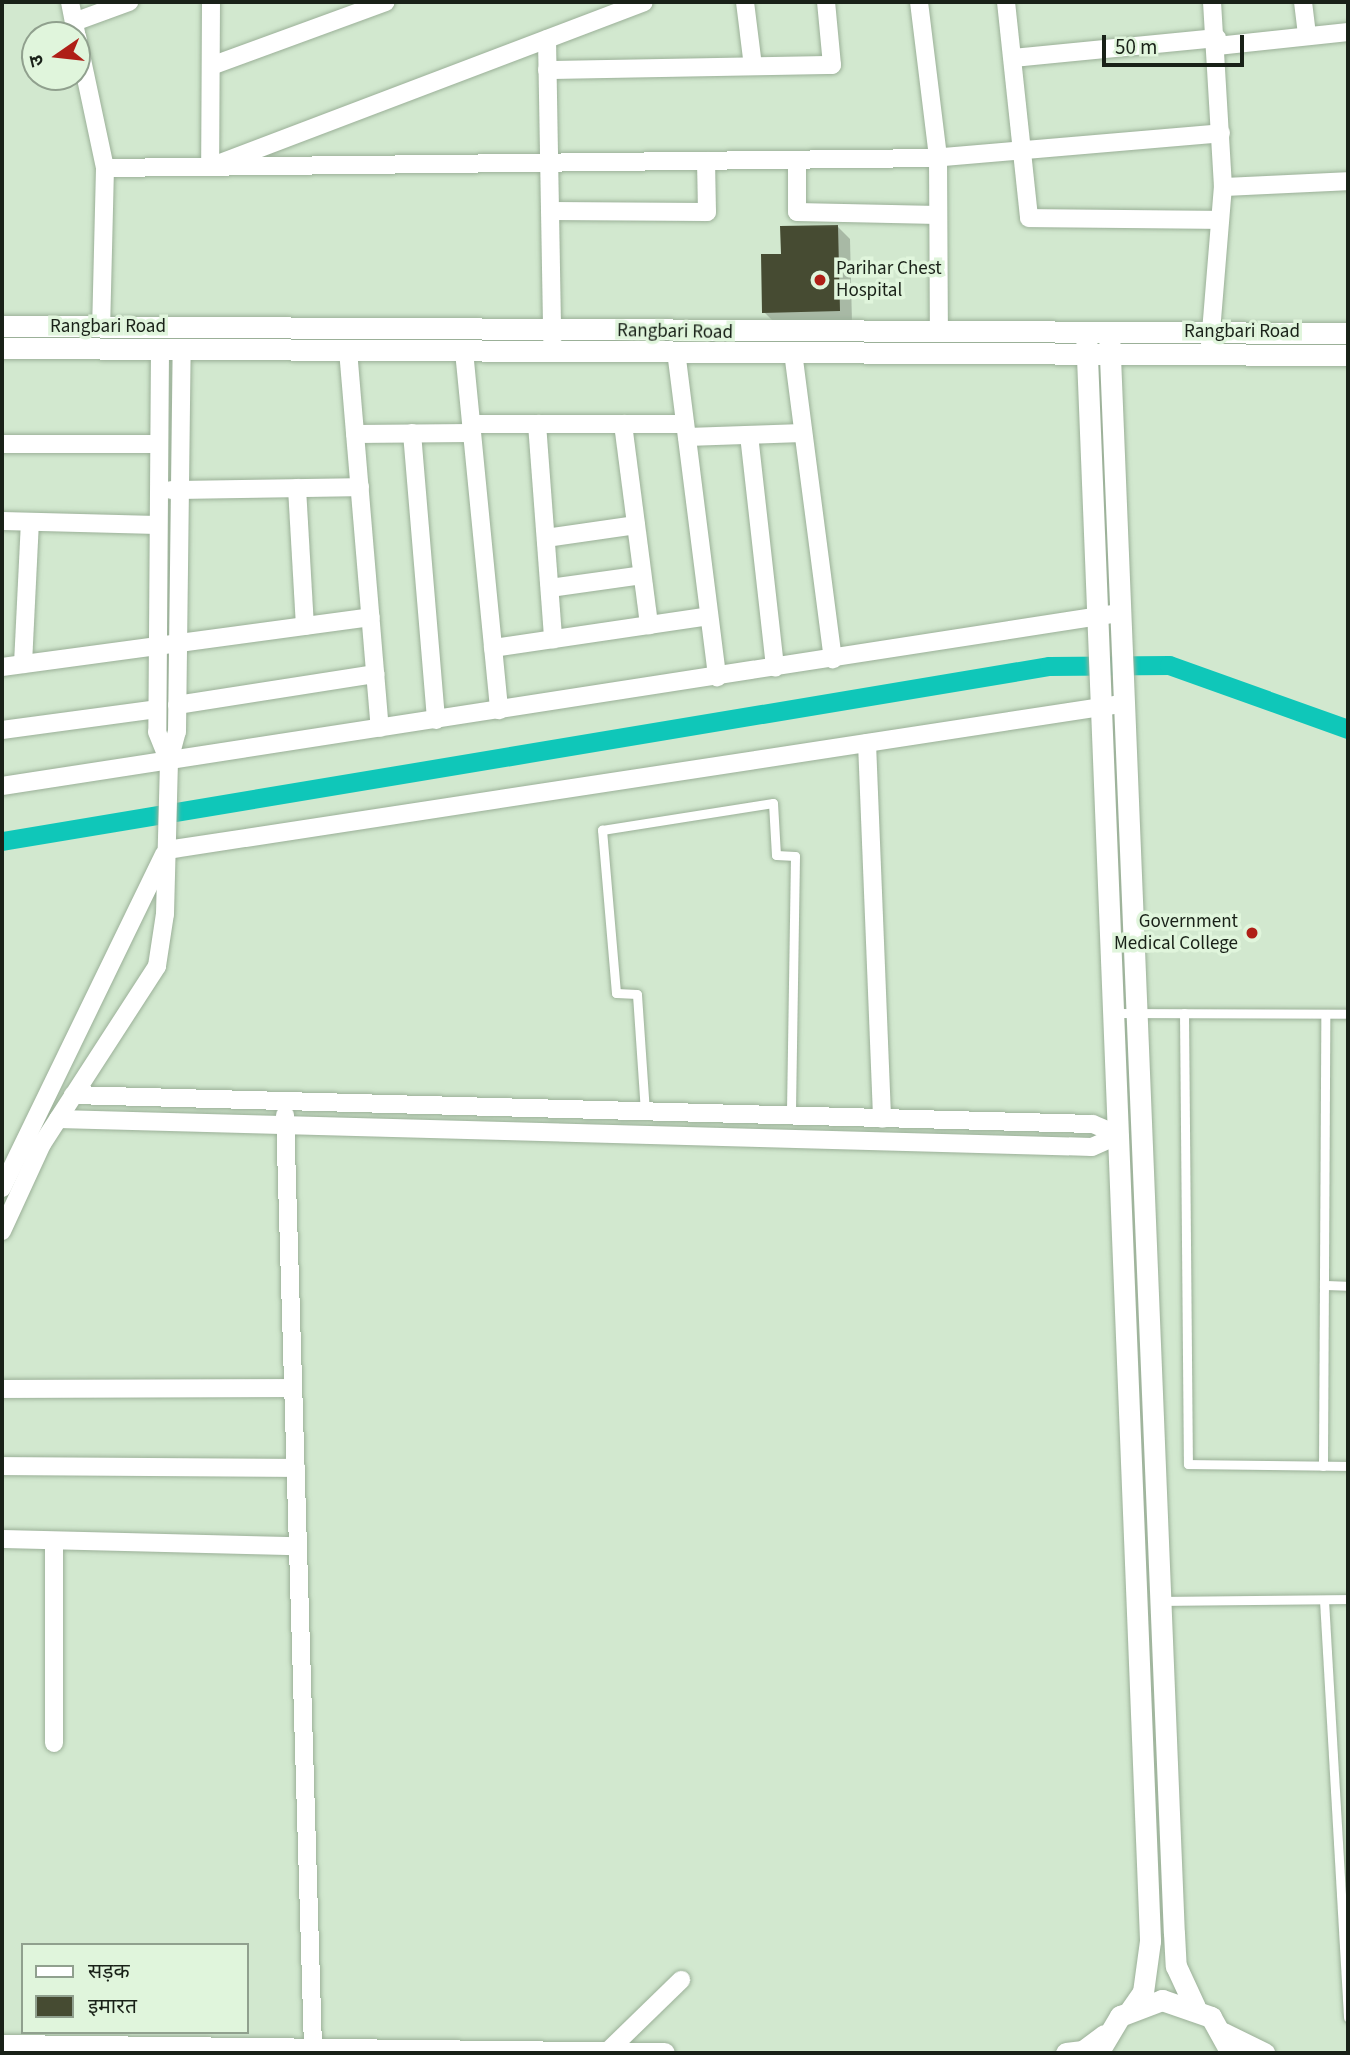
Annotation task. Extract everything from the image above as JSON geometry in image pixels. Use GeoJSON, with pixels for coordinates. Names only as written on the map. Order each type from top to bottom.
{"type":"FeatureCollection","features":[{"type":"Feature","properties":{"kind":"street"},"geometry":{"type":"LineString","coordinates":[[70,2],[74,21]]}},
{"type":"Feature","properties":{"kind":"street"},"geometry":{"type":"LineString","coordinates":[[91,23],[129,2]]}},
{"type":"Feature","properties":{"kind":"street"},"geometry":{"type":"LineString","coordinates":[[210,167],[211,2]]}},
{"type":"Feature","properties":{"kind":"street"},"geometry":{"type":"LineString","coordinates":[[211,65],[386,2]]}},
{"type":"Feature","properties":{"kind":"street"},"geometry":{"type":"LineString","coordinates":[[210,167],[547,39],[616,7],[644,2]]}},
{"type":"Feature","properties":{"kind":"street"},"geometry":{"type":"LineString","coordinates":[[745,2],[753,66]]}},
{"type":"Feature","properties":{"kind":"street"},"geometry":{"type":"LineString","coordinates":[[547,70],[832,65],[826,2]]}},
{"type":"Feature","properties":{"kind":"street"},"geometry":{"type":"LineString","coordinates":[[919,2],[938,158],[939,333]]}},
{"type":"Feature","properties":{"kind":"street"},"geometry":{"type":"LineString","coordinates":[[1006,2],[1024,150],[1029,218],[1220,220]]}},
{"type":"Feature","properties":{"kind":"street"},"geometry":{"type":"LineString","coordinates":[[1211,354],[1209,332],[1223,187],[1217,42],[1212,2]]}},
{"type":"Feature","properties":{"kind":"street"},"geometry":{"type":"LineString","coordinates":[[1303,2],[1307,36]]}},
{"type":"Feature","properties":{"kind":"street"},"geometry":{"type":"LineString","coordinates":[[1013,58],[1348,32]]}},
{"type":"Feature","properties":{"kind":"street"},"geometry":{"type":"LineString","coordinates":[[547,39],[552,341]]}},
{"type":"Feature","properties":{"kind":"street"},"geometry":{"type":"LineString","coordinates":[[89,91],[105,168],[101,327]]}},
{"type":"Feature","properties":{"kind":"street"},"geometry":{"type":"LineString","coordinates":[[105,168],[938,158],[1221,133]]}},
{"type":"Feature","properties":{"kind":"street"},"geometry":{"type":"LineString","coordinates":[[797,160],[797,212],[938,215]]}},
{"type":"Feature","properties":{"kind":"street"},"geometry":{"type":"LineString","coordinates":[[550,211],[707,212],[706,161]]}},
{"type":"Feature","properties":{"kind":"street"},"geometry":{"type":"LineString","coordinates":[[1223,187],[1348,181]]}},
{"type":"Feature","properties":{"kind":"street","name":"Rangbari Road"},"geometry":{"type":"LineString","coordinates":[[2,326],[552,341],[939,333],[1348,333]]}},
{"type":"Feature","properties":{"kind":"street"},"geometry":{"type":"LineString","coordinates":[[1086,332],[1110,621]]}},
{"type":"Feature","properties":{"kind":"street"},"geometry":{"type":"LineString","coordinates":[[1066,2053],[1083,2052],[1101,2044],[1143,1992],[1150,1941],[1115,1013],[1109,332]]}},
{"type":"Feature","properties":{"kind":"street","name":"Rangbari Road"},"geometry":{"type":"LineString","coordinates":[[2,348],[464,351],[552,341],[676,352],[1348,355]]}},
{"type":"Feature","properties":{"kind":"street"},"geometry":{"type":"LineString","coordinates":[[160,349],[157,732],[169,761]]}},
{"type":"Feature","properties":{"kind":"street"},"geometry":{"type":"LineString","coordinates":[[3,1228],[58,1119],[157,966],[167,842],[169,761],[177,705],[182,349]]}},
{"type":"Feature","properties":{"kind":"street"},"geometry":{"type":"LineString","coordinates":[[348,350],[380,729]]}},
{"type":"Feature","properties":{"kind":"street"},"geometry":{"type":"LineString","coordinates":[[464,351],[499,710]]}},
{"type":"Feature","properties":{"kind":"street"},"geometry":{"type":"LineString","coordinates":[[676,352],[717,677]]}},
{"type":"Feature","properties":{"kind":"street"},"geometry":{"type":"LineString","coordinates":[[793,352],[833,659]]}},
{"type":"Feature","properties":{"kind":"street"},"geometry":{"type":"LineString","coordinates":[[355,434],[412,433],[537,424],[623,424],[749,435],[803,433]]}},
{"type":"Feature","properties":{"kind":"street"},"geometry":{"type":"LineString","coordinates":[[537,424],[554,639]]}},
{"type":"Feature","properties":{"kind":"street"},"geometry":{"type":"LineString","coordinates":[[623,424],[649,625]]}},
{"type":"Feature","properties":{"kind":"street"},"geometry":{"type":"LineString","coordinates":[[412,433],[436,720]]}},
{"type":"Feature","properties":{"kind":"street"},"geometry":{"type":"LineString","coordinates":[[749,435],[775,668]]}},
{"type":"Feature","properties":{"kind":"street"},"geometry":{"type":"LineString","coordinates":[[2,444],[159,444]]}},
{"type":"Feature","properties":{"kind":"street"},"geometry":{"type":"LineString","coordinates":[[159,490],[360,487]]}},
{"type":"Feature","properties":{"kind":"street"},"geometry":{"type":"LineString","coordinates":[[297,488],[305,626]]}},
{"type":"Feature","properties":{"kind":"street"},"geometry":{"type":"LineString","coordinates":[[2,521],[158,525]]}},
{"type":"Feature","properties":{"kind":"street"},"geometry":{"type":"LineString","coordinates":[[23,664],[30,522]]}},
{"type":"Feature","properties":{"kind":"street"},"geometry":{"type":"LineString","coordinates":[[546,538],[636,525]]}},
{"type":"Feature","properties":{"kind":"street"},"geometry":{"type":"LineString","coordinates":[[550,588],[642,575]]}},
{"type":"Feature","properties":{"kind":"street"},"geometry":{"type":"LineString","coordinates":[[493,648],[709,616]]}},
{"type":"Feature","properties":{"kind":"street"},"geometry":{"type":"LineString","coordinates":[[2,667],[371,617]]}},
{"type":"Feature","properties":{"kind":"street"},"geometry":{"type":"LineString","coordinates":[[2,786],[833,659],[1110,621]]}},
{"type":"Feature","properties":{"kind":"street"},"geometry":{"type":"LineString","coordinates":[[177,705],[376,674]]}},
{"type":"Feature","properties":{"kind":"street"},"geometry":{"type":"LineString","coordinates":[[167,842],[867,743],[1112,697]]}},
{"type":"Feature","properties":{"kind":"street"},"geometry":{"type":"LineString","coordinates":[[1112,697],[1140,1014],[1176,1966],[1195,2007],[1223,2032],[1264,2053]]}},
{"type":"Feature","properties":{"kind":"street"},"geometry":{"type":"LineString","coordinates":[[2,730],[157,709]]}},
{"type":"Feature","properties":{"kind":"street"},"geometry":{"type":"LineString","coordinates":[[867,743],[882,1119]]}},
{"type":"Feature","properties":{"kind":"street"},"geometry":{"type":"LineString","coordinates":[[2,1188],[167,842]]}},
{"type":"Feature","properties":{"kind":"street"},"geometry":{"type":"LineString","coordinates":[[73,1095],[1093,1124],[1119,1135]]}},
{"type":"Feature","properties":{"kind":"street"},"geometry":{"type":"LineString","coordinates":[[284,1101],[313,2049]]}},
{"type":"Feature","properties":{"kind":"street"},"geometry":{"type":"LineString","coordinates":[[681,1136],[683,1113]]}},
{"type":"Feature","properties":{"kind":"street"},"geometry":{"type":"LineString","coordinates":[[58,1119],[1092,1147],[1119,1135]]}},
{"type":"Feature","properties":{"kind":"street"},"geometry":{"type":"LineString","coordinates":[[2,1389],[293,1388]]}},
{"type":"Feature","properties":{"kind":"street"},"geometry":{"type":"LineString","coordinates":[[2,1466],[296,1468]]}},
{"type":"Feature","properties":{"kind":"street"},"geometry":{"type":"LineString","coordinates":[[2,1539],[298,1546]]}},
{"type":"Feature","properties":{"kind":"street"},"geometry":{"type":"LineString","coordinates":[[54,1541],[54,1743]]}},
{"type":"Feature","properties":{"kind":"street"},"geometry":{"type":"LineString","coordinates":[[606,2053],[681,1980]]}},
{"type":"Feature","properties":{"kind":"street"},"geometry":{"type":"LineString","coordinates":[[1130,2009],[1162,2000],[1195,2007]]}},
{"type":"Feature","properties":{"kind":"street"},"geometry":{"type":"LineString","coordinates":[[1223,2032],[1231,2053]]}},
{"type":"Feature","properties":{"kind":"street"},"geometry":{"type":"LineString","coordinates":[[2,2045],[664,2053]]}},
{"type":"Feature","properties":{"kind":"lane"},"geometry":{"type":"LineString","coordinates":[[645,1112],[637,994],[616,993],[602,830],[773,803],[776,855],[795,856],[791,1116]]}},
{"type":"Feature","properties":{"kind":"lane"},"geometry":{"type":"LineString","coordinates":[[1115,1013],[1348,1014]]}},
{"type":"Feature","properties":{"kind":"lane"},"geometry":{"type":"LineString","coordinates":[[1184,1013],[1188,1464],[1348,1466]]}},
{"type":"Feature","properties":{"kind":"lane"},"geometry":{"type":"LineString","coordinates":[[1323,1466],[1325,1014]]}},
{"type":"Feature","properties":{"kind":"lane"},"geometry":{"type":"LineString","coordinates":[[1324,1285],[1348,1286]]}},
{"type":"Feature","properties":{"kind":"lane"},"geometry":{"type":"LineString","coordinates":[[1324,1600],[1348,2017]]}},
{"type":"Feature","properties":{"kind":"lane"},"geometry":{"type":"LineString","coordinates":[[1161,1601],[1348,1600]]}},
{"type":"Feature","properties":{"kind":"building"},"geometry":{"type":"Polygon","coordinates":[[[838,225],[840,311],[762,313],[761,254],[781,254],[780,226],[838,225]]]}},
{"type":"Feature","properties":{"kind":"waterway"},"geometry":{"type":"LineString","coordinates":[[2,841],[1049,666],[1169,665],[1348,729]]}},
{"type":"Feature","properties":{"kind":"place","name":"Parihar Chest Hospital"},"geometry":{"type":"Point","coordinates":[820,280]}},
{"type":"Feature","properties":{"kind":"place","name":"Government Medical College"},"geometry":{"type":"Point","coordinates":[1252,933]}}]}
